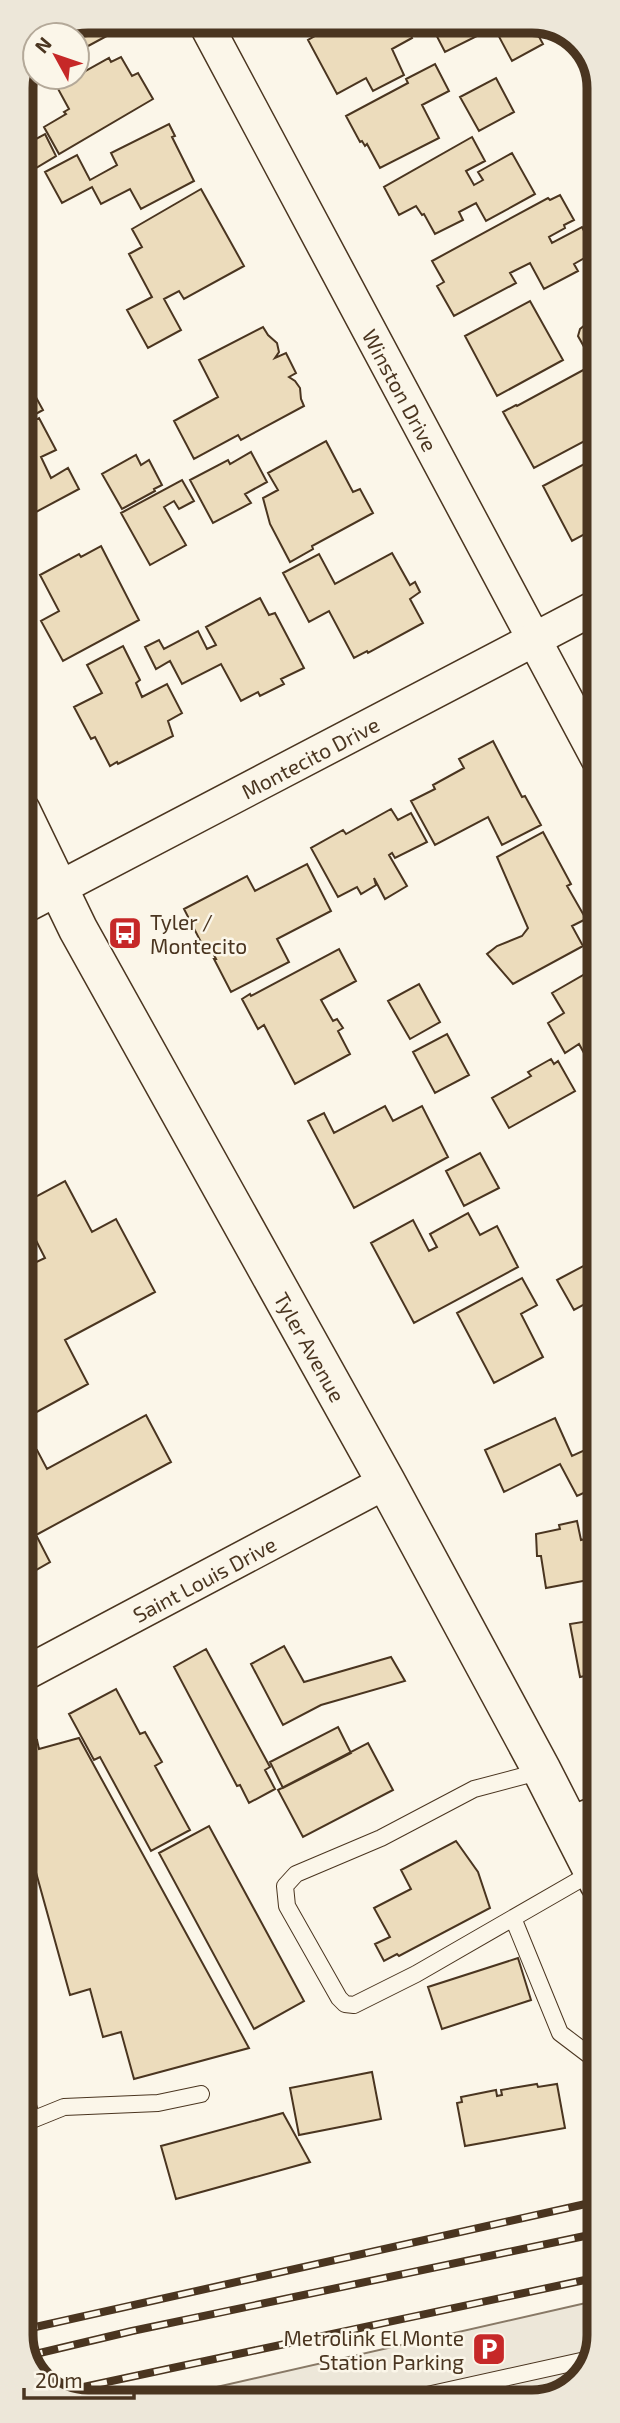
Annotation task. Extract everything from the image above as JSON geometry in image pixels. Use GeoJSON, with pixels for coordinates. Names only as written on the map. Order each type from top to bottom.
{"type":"FeatureCollection","features":[{"type":"Feature","properties":{"kind":"main road","name":"Tyler Avenue"},"geometry":{"type":"LineString","coordinates":[[33,835],[78,929],[386,1482],[542,1771],[584,1818]]}},
{"type":"Feature","properties":{"kind":"street","name":"Winston Drive"},"geometry":{"type":"LineString","coordinates":[[210,33],[587,739]]}},
{"type":"Feature","properties":{"kind":"street","name":"Montecito Drive"},"geometry":{"type":"LineString","coordinates":[[33,902],[587,613]]}},
{"type":"Feature","properties":{"kind":"street","name":"Saint Louis Drive"},"geometry":{"type":"LineString","coordinates":[[33,1669],[386,1482]]}},
{"type":"Feature","properties":{"kind":"lane"},"geometry":{"type":"LineString","coordinates":[[542,1771],[474,1789],[381,1838],[296,1874],[285,1886],[287,1906],[345,2004],[354,2005],[416,1974],[513,1918],[587,1881]]}},
{"type":"Feature","properties":{"kind":"lane"},"geometry":{"type":"LineString","coordinates":[[513,1918],[560,2034],[587,2054]]}},
{"type":"Feature","properties":{"kind":"lane"},"geometry":{"type":"LineString","coordinates":[[33,2120],[64,2108],[158,2103],[201,2094]]}},
{"type":"Feature","properties":{"kind":"lane"},"geometry":{"type":"LineString","coordinates":[[450,2390],[579,2361]]}},
{"type":"Feature","properties":{"kind":"shaded area","name":"Metrolink El Monte Station Parking"},"geometry":{"type":"Polygon","coordinates":[[[587,2303],[587,2334],[583,2356],[568,2376],[542,2389],[203,2390],[587,2303]]]}},
{"type":"Feature","properties":{"kind":"building"},"geometry":{"type":"Polygon","coordinates":[[[91,33],[112,33],[91,44],[91,33]]]}},
{"type":"Feature","properties":{"kind":"building"},"geometry":{"type":"Polygon","coordinates":[[[321,33],[409,33],[412,38],[392,49],[404,75],[373,91],[366,78],[337,94],[308,40],[321,33]]]}},
{"type":"Feature","properties":{"kind":"building"},"geometry":{"type":"Polygon","coordinates":[[[435,33],[483,33],[445,52],[435,33]]]}},
{"type":"Feature","properties":{"kind":"building"},"geometry":{"type":"Polygon","coordinates":[[[497,33],[537,33],[543,44],[512,61],[497,33]]]}},
{"type":"Feature","properties":{"kind":"building"},"geometry":{"type":"Polygon","coordinates":[[[121,57],[132,76],[138,73],[153,99],[59,154],[44,127],[66,114],[64,112],[69,109],[59,91],[91,91],[91,68],[109,58],[111,62],[121,57]]]}},
{"type":"Feature","properties":{"kind":"building"},"geometry":{"type":"Polygon","coordinates":[[[435,64],[449,91],[422,105],[439,138],[380,168],[367,144],[365,146],[360,142],[346,116],[408,83],[406,79],[435,64]]]}},
{"type":"Feature","properties":{"kind":"building"},"geometry":{"type":"Polygon","coordinates":[[[496,78],[514,112],[479,131],[460,97],[496,78]]]}},
{"type":"Feature","properties":{"kind":"building"},"geometry":{"type":"Polygon","coordinates":[[[169,124],[175,136],[172,137],[194,181],[141,209],[130,189],[101,204],[92,187],[62,203],[45,172],[77,155],[90,180],[117,165],[111,153],[169,124]]]}},
{"type":"Feature","properties":{"kind":"building"},"geometry":{"type":"Polygon","coordinates":[[[45,134],[56,156],[33,170],[33,141],[45,134]]]}},
{"type":"Feature","properties":{"kind":"building"},"geometry":{"type":"Polygon","coordinates":[[[472,137],[485,161],[466,171],[474,185],[483,180],[478,172],[512,153],[535,194],[486,221],[476,203],[459,212],[463,220],[435,234],[424,214],[422,215],[416,206],[399,215],[384,187],[472,137]]]}},
{"type":"Feature","properties":{"kind":"building"},"geometry":{"type":"Polygon","coordinates":[[[201,189],[244,266],[184,299],[179,291],[164,299],[181,330],[148,348],[127,310],[152,297],[129,254],[142,247],[132,229],[201,189]]]}},
{"type":"Feature","properties":{"kind":"building"},"geometry":{"type":"Polygon","coordinates":[[[560,195],[574,220],[549,237],[552,243],[582,227],[587,237],[587,257],[574,264],[578,271],[544,289],[530,263],[510,273],[516,283],[454,316],[437,286],[444,282],[432,261],[548,198],[550,200],[560,195]]]}},
{"type":"Feature","properties":{"kind":"building"},"geometry":{"type":"Polygon","coordinates":[[[530,301],[563,360],[497,396],[465,336],[530,301]]]}},
{"type":"Feature","properties":{"kind":"building"},"geometry":{"type":"Polygon","coordinates":[[[587,323],[587,352],[578,336],[580,329],[587,323]]]}},
{"type":"Feature","properties":{"kind":"building"},"geometry":{"type":"Polygon","coordinates":[[[263,327],[277,343],[279,352],[275,358],[286,353],[296,373],[289,377],[300,388],[304,406],[241,440],[238,435],[194,459],[174,421],[218,397],[199,360],[263,327]]]}},
{"type":"Feature","properties":{"kind":"building"},"geometry":{"type":"Polygon","coordinates":[[[587,368],[587,440],[534,468],[503,412],[587,368]]]}},
{"type":"Feature","properties":{"kind":"building"},"geometry":{"type":"Polygon","coordinates":[[[33,392],[43,410],[33,415],[33,392]]]}},
{"type":"Feature","properties":{"kind":"building"},"geometry":{"type":"Polygon","coordinates":[[[39,418],[56,450],[41,457],[51,478],[68,468],[79,489],[33,514],[33,421],[39,418]]]}},
{"type":"Feature","properties":{"kind":"building"},"geometry":{"type":"Polygon","coordinates":[[[326,441],[353,492],[360,489],[373,513],[312,546],[313,549],[290,562],[270,524],[263,498],[278,490],[268,473],[326,441]]]}},
{"type":"Feature","properties":{"kind":"building"},"geometry":{"type":"Polygon","coordinates":[[[251,452],[267,482],[245,494],[251,503],[213,523],[190,480],[228,460],[230,464],[251,452]]]}},
{"type":"Feature","properties":{"kind":"building"},"geometry":{"type":"Polygon","coordinates":[[[136,455],[141,465],[149,460],[162,485],[122,509],[102,474],[136,455]]]}},
{"type":"Feature","properties":{"kind":"building"},"geometry":{"type":"Polygon","coordinates":[[[587,463],[587,533],[572,541],[543,486],[587,463]]]}},
{"type":"Feature","properties":{"kind":"building"},"geometry":{"type":"Polygon","coordinates":[[[182,480],[194,501],[179,509],[174,501],[164,507],[186,545],[150,565],[121,513],[182,480]]]}},
{"type":"Feature","properties":{"kind":"building"},"geometry":{"type":"Polygon","coordinates":[[[101,546],[139,620],[63,661],[41,621],[59,611],[40,575],[79,554],[81,557],[101,546]]]}},
{"type":"Feature","properties":{"kind":"building"},"geometry":{"type":"Polygon","coordinates":[[[392,553],[410,585],[415,582],[420,592],[410,599],[423,623],[354,658],[329,611],[309,622],[283,573],[319,554],[335,584],[392,553]]]}},
{"type":"Feature","properties":{"kind":"building"},"geometry":{"type":"Polygon","coordinates":[[[260,598],[269,615],[275,613],[304,668],[281,679],[284,684],[260,696],[258,692],[241,701],[221,664],[182,684],[170,661],[156,669],[145,647],[159,640],[164,649],[198,631],[207,649],[216,645],[206,627],[260,598]]]}},
{"type":"Feature","properties":{"kind":"building"},"geometry":{"type":"Polygon","coordinates":[[[123,646],[140,680],[136,683],[142,697],[167,684],[182,713],[168,721],[173,736],[110,766],[95,737],[91,739],[74,707],[102,693],[87,665],[123,646]]]}},
{"type":"Feature","properties":{"kind":"building"},"geometry":{"type":"Polygon","coordinates":[[[493,741],[522,797],[525,796],[541,825],[502,845],[488,817],[435,845],[411,801],[435,789],[433,785],[464,768],[459,759],[493,741]]]}},
{"type":"Feature","properties":{"kind":"building"},"geometry":{"type":"Polygon","coordinates":[[[391,809],[398,820],[411,813],[427,842],[395,858],[392,853],[389,855],[407,886],[385,899],[374,878],[376,885],[361,894],[357,887],[338,897],[311,848],[343,830],[346,834],[391,809]]]}},
{"type":"Feature","properties":{"kind":"building"},"geometry":{"type":"Polygon","coordinates":[[[543,832],[571,884],[567,886],[586,919],[572,926],[583,946],[513,984],[487,954],[497,946],[522,936],[528,928],[497,857],[543,832]]]}},
{"type":"Feature","properties":{"kind":"building"},"geometry":{"type":"Polygon","coordinates":[[[307,864],[331,911],[277,939],[289,962],[231,992],[213,953],[209,954],[205,950],[184,909],[247,876],[255,891],[307,864]]]}},
{"type":"Feature","properties":{"kind":"building"},"geometry":{"type":"Polygon","coordinates":[[[339,949],[356,981],[321,1000],[333,1021],[337,1019],[343,1028],[338,1031],[350,1054],[295,1084],[264,1025],[258,1029],[242,999],[339,949]]]}},
{"type":"Feature","properties":{"kind":"building"},"geometry":{"type":"Polygon","coordinates":[[[587,973],[587,1058],[579,1044],[565,1053],[548,1023],[564,1013],[552,993],[587,973]]]}},
{"type":"Feature","properties":{"kind":"building"},"geometry":{"type":"Polygon","coordinates":[[[419,984],[440,1022],[410,1039],[388,1001],[419,984]]]}},
{"type":"Feature","properties":{"kind":"building"},"geometry":{"type":"Polygon","coordinates":[[[447,1034],[469,1075],[435,1093],[413,1052],[447,1034]]]}},
{"type":"Feature","properties":{"kind":"building"},"geometry":{"type":"Polygon","coordinates":[[[551,1059],[554,1064],[558,1061],[575,1091],[509,1128],[492,1098],[531,1076],[528,1072],[551,1059]]]}},
{"type":"Feature","properties":{"kind":"building"},"geometry":{"type":"Polygon","coordinates":[[[385,1106],[393,1121],[422,1106],[448,1157],[354,1208],[308,1121],[324,1113],[334,1133],[385,1106]]]}},
{"type":"Feature","properties":{"kind":"building"},"geometry":{"type":"Polygon","coordinates":[[[480,1153],[499,1188],[464,1206],[446,1171],[480,1153]]]}},
{"type":"Feature","properties":{"kind":"building"},"geometry":{"type":"Polygon","coordinates":[[[65,1181],[92,1232],[116,1219],[155,1292],[65,1340],[88,1384],[33,1414],[33,1264],[45,1258],[33,1235],[33,1198],[65,1181]]]}},
{"type":"Feature","properties":{"kind":"building"},"geometry":{"type":"Polygon","coordinates":[[[468,1213],[480,1235],[497,1226],[518,1267],[414,1323],[371,1243],[413,1220],[429,1251],[437,1247],[430,1234],[468,1213]]]}},
{"type":"Feature","properties":{"kind":"building"},"geometry":{"type":"Polygon","coordinates":[[[587,1264],[587,1303],[574,1310],[557,1280],[587,1264]]]}},
{"type":"Feature","properties":{"kind":"building"},"geometry":{"type":"Polygon","coordinates":[[[522,1278],[537,1305],[521,1314],[543,1357],[494,1383],[457,1313],[522,1278]]]}},
{"type":"Feature","properties":{"kind":"building"},"geometry":{"type":"Polygon","coordinates":[[[146,1415],[171,1462],[36,1535],[50,1562],[33,1572],[33,1452],[37,1450],[47,1469],[146,1415]]]}},
{"type":"Feature","properties":{"kind":"building"},"geometry":{"type":"Polygon","coordinates":[[[555,1418],[572,1456],[587,1449],[587,1491],[577,1496],[560,1464],[504,1492],[485,1450],[555,1418]]]}},
{"type":"Feature","properties":{"kind":"building"},"geometry":{"type":"Polygon","coordinates":[[[577,1521],[581,1540],[587,1539],[587,1580],[546,1588],[541,1556],[537,1556],[536,1534],[560,1529],[559,1525],[577,1521]]]}},
{"type":"Feature","properties":{"kind":"building"},"geometry":{"type":"Polygon","coordinates":[[[587,1621],[587,1676],[580,1677],[570,1624],[587,1621]]]}},
{"type":"Feature","properties":{"kind":"building"},"geometry":{"type":"Polygon","coordinates":[[[284,1646],[304,1682],[391,1657],[405,1681],[321,1705],[283,1725],[251,1664],[284,1646]]]}},
{"type":"Feature","properties":{"kind":"building"},"geometry":{"type":"Polygon","coordinates":[[[206,1649],[270,1767],[265,1770],[275,1789],[249,1803],[240,1785],[237,1786],[174,1667],[206,1649]]]}},
{"type":"Feature","properties":{"kind":"building"},"geometry":{"type":"Polygon","coordinates":[[[116,1689],[140,1734],[145,1732],[162,1762],[155,1766],[190,1830],[151,1851],[100,1757],[94,1760],[69,1714],[116,1689]]]}},
{"type":"Feature","properties":{"kind":"building"},"geometry":{"type":"Polygon","coordinates":[[[338,1727],[351,1753],[283,1788],[270,1762],[338,1727]]]}},
{"type":"Feature","properties":{"kind":"building"},"geometry":{"type":"Polygon","coordinates":[[[79,1738],[249,2048],[134,2079],[121,2032],[103,2037],[90,1989],[70,1995],[33,1862],[33,1741],[37,1740],[39,1749],[79,1738]]]}},
{"type":"Feature","properties":{"kind":"building"},"geometry":{"type":"Polygon","coordinates":[[[368,1743],[393,1790],[303,1837],[278,1790],[368,1743]]]}},
{"type":"Feature","properties":{"kind":"building"},"geometry":{"type":"Polygon","coordinates":[[[209,1826],[304,2001],[254,2029],[159,1853],[209,1826]]]}},
{"type":"Feature","properties":{"kind":"building"},"geometry":{"type":"Polygon","coordinates":[[[456,1841],[478,1872],[490,1908],[399,1956],[397,1954],[384,1961],[375,1944],[390,1937],[374,1908],[411,1889],[401,1870],[456,1841]]]}},
{"type":"Feature","properties":{"kind":"building"},"geometry":{"type":"Polygon","coordinates":[[[518,1958],[531,2000],[442,2029],[428,1987],[518,1958]]]}},
{"type":"Feature","properties":{"kind":"building"},"geometry":{"type":"Polygon","coordinates":[[[372,2072],[381,2119],[299,2135],[290,2088],[372,2072]]]}},
{"type":"Feature","properties":{"kind":"building"},"geometry":{"type":"Polygon","coordinates":[[[537,2084],[538,2087],[557,2084],[565,2128],[465,2146],[457,2103],[462,2102],[461,2097],[496,2090],[497,2096],[502,2095],[501,2090],[537,2084]]]}},
{"type":"Feature","properties":{"kind":"building"},"geometry":{"type":"Polygon","coordinates":[[[283,2113],[310,2162],[176,2199],[161,2146],[283,2113]]]}},
{"type":"Feature","properties":{"kind":"railway"},"geometry":{"type":"LineString","coordinates":[[33,2328],[587,2204]]}},
{"type":"Feature","properties":{"kind":"railway"},"geometry":{"type":"LineString","coordinates":[[36,2354],[132,2331],[587,2236]]}},
{"type":"Feature","properties":{"kind":"railway"},"geometry":{"type":"LineString","coordinates":[[76,2389],[587,2280]]}},
{"type":"Feature","properties":{"kind":"place","name":"Tyler / Montecito"},"geometry":{"type":"Point","coordinates":[125,933]}},
{"type":"Feature","properties":{"kind":"place","name":"Metrolink El Monte Station Parking"},"geometry":{"type":"Point","coordinates":[489,2349]}}]}
